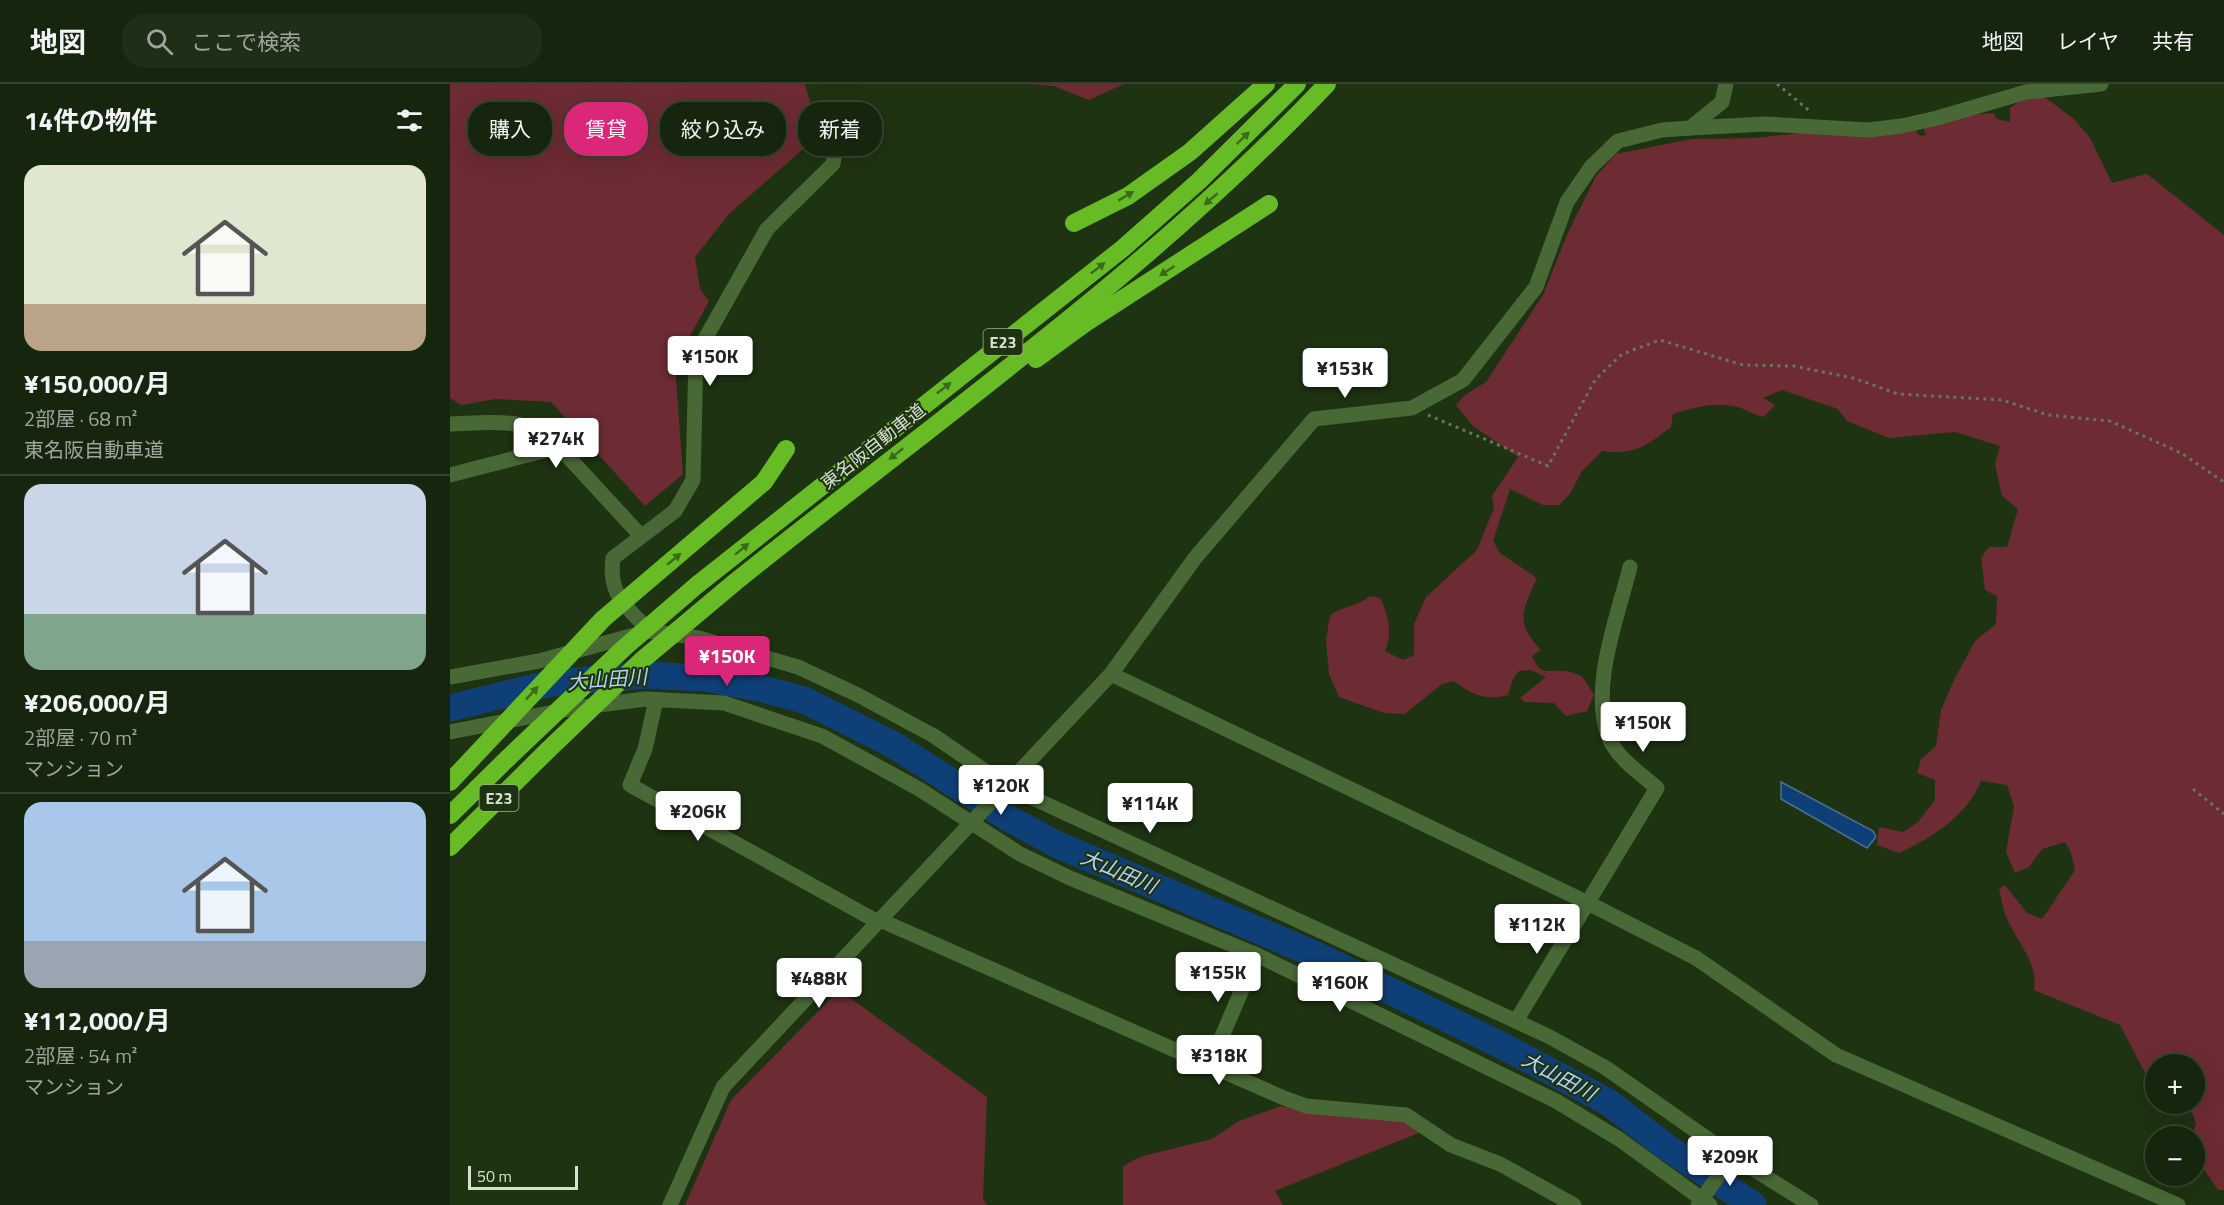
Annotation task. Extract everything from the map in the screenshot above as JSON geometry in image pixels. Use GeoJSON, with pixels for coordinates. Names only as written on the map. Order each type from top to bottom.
{"type":"FeatureCollection","features":[{"type":"Feature","properties":{"kind":"highway"},"geometry":{"type":"LineString","coordinates":[[1074,223],[1128,196],[1190,152],[1266,84]]}},
{"type":"Feature","properties":{"kind":"highway","name":"東名阪自動車道"},"geometry":{"type":"LineString","coordinates":[[450,815],[625,646],[697,585],[1122,249],[1199,181],[1297,84]]}},
{"type":"Feature","properties":{"kind":"highway","name":"東名阪自動車道"},"geometry":{"type":"LineString","coordinates":[[450,847],[641,661],[734,583],[996,377],[1216,195],[1327,84]]}},
{"type":"Feature","properties":{"kind":"highway"},"geometry":{"type":"LineString","coordinates":[[996,377],[1031,363],[1084,324],[1269,204]]}},
{"type":"Feature","properties":{"kind":"highway"},"geometry":{"type":"LineString","coordinates":[[450,782],[603,619],[764,482],[786,449]]}},
{"type":"Feature","properties":{"kind":"street"},"geometry":{"type":"LineString","coordinates":[[1690,128],[1722,102],[1726,84]]}},
{"type":"Feature","properties":{"kind":"street"},"geometry":{"type":"LineString","coordinates":[[670,1205],[723,1087],[1111,674],[1195,558],[1314,419],[1412,408],[1463,380],[1536,287],[1567,202],[1591,167],[1618,141],[1662,130],[1765,124],[1868,130],[1902,126],[2050,87],[2101,84]]}},
{"type":"Feature","properties":{"kind":"street"},"geometry":{"type":"LineString","coordinates":[[649,631],[617,595],[610,579],[613,558],[641,536],[663,523],[675,511],[693,480],[696,355],[766,229],[833,164],[834,156]]}},
{"type":"Feature","properties":{"kind":"street"},"geometry":{"type":"LineString","coordinates":[[450,423],[521,423],[549,435],[641,536]]}},
{"type":"Feature","properties":{"kind":"street"},"geometry":{"type":"LineString","coordinates":[[450,475],[559,447]]}},
{"type":"Feature","properties":{"kind":"street"},"geometry":{"type":"LineString","coordinates":[[1516,1021],[1657,788],[1622,756],[1610,740],[1604,720],[1604,669],[1630,567]]}},
{"type":"Feature","properties":{"kind":"street"},"geometry":{"type":"LineString","coordinates":[[450,677],[539,661],[649,631],[699,638],[798,667],[858,695],[934,736],[1005,788],[1516,1021],[1606,1068],[1732,1156],[1811,1205]]}},
{"type":"Feature","properties":{"kind":"street"},"geometry":{"type":"LineString","coordinates":[[1111,674],[1586,902],[1696,958],[1836,1055],[2178,1205]]}},
{"type":"Feature","properties":{"kind":"street"},"geometry":{"type":"LineString","coordinates":[[450,732],[574,708],[645,699],[724,703],[822,736],[974,822],[1020,854],[1070,878],[1257,955],[1587,1118],[1703,1203],[1732,1156]]}},
{"type":"Feature","properties":{"kind":"street"},"geometry":{"type":"LineString","coordinates":[[656,700],[645,748],[630,785],[879,921],[1306,1106],[1406,1115],[1451,1145],[1500,1164],[1574,1205]]}},
{"type":"Feature","properties":{"kind":"street"},"geometry":{"type":"LineString","coordinates":[[1210,1064],[1257,955]]}},
{"type":"Feature","properties":{"kind":"path"},"geometry":{"type":"LineString","coordinates":[[1776,84],[1813,114]]}},
{"type":"Feature","properties":{"kind":"path"},"geometry":{"type":"LineString","coordinates":[[1412,408],[1548,466],[1595,380],[1622,354],[1660,340],[1743,365],[1794,366],[1853,378],[1898,393],[2002,400],[2049,416],[2110,421],[2181,453],[2224,482]]}},
{"type":"Feature","properties":{"kind":"path"},"geometry":{"type":"LineString","coordinates":[[2193,789],[2224,814]]}},
{"type":"Feature","properties":{"kind":"shaded area"},"geometry":{"type":"Polygon","coordinates":[[[450,84],[805,84],[810,102],[798,102],[798,153],[729,214],[695,257],[700,289],[709,301],[675,364],[683,474],[645,506],[551,402],[496,399],[461,405],[450,398],[450,84]]]}},
{"type":"Feature","properties":{"kind":"shaded area"},"geometry":{"type":"Polygon","coordinates":[[[1027,84],[1124,84],[1089,100],[1054,86],[1027,84]]]}},
{"type":"Feature","properties":{"kind":"shaded area"},"geometry":{"type":"Polygon","coordinates":[[[2035,90],[2074,119],[2090,138],[2112,183],[2147,174],[2224,235],[2224,1190],[2218,1190],[2205,1171],[2205,1126],[2195,1126],[2192,1114],[2205,1114],[2205,1054],[2145,1054],[2145,1073],[2120,1025],[2034,990],[2030,962],[2006,917],[1999,889],[2005,885],[2027,913],[2042,919],[2075,870],[2071,853],[2065,842],[2042,849],[2029,867],[2015,873],[2006,852],[2014,806],[2007,785],[1981,781],[1967,805],[1936,833],[1899,853],[1877,845],[1879,827],[1903,832],[1918,822],[1935,800],[1935,780],[1917,773],[1921,759],[1936,746],[1941,710],[1975,641],[1996,624],[1997,596],[1985,590],[1981,558],[1989,547],[2007,547],[2018,509],[2002,496],[1995,464],[2000,446],[1955,432],[1889,438],[1847,421],[1838,409],[1782,390],[1763,398],[1775,405],[1764,417],[1726,405],[1703,406],[1673,414],[1671,427],[1640,448],[1623,452],[1602,451],[1582,471],[1570,494],[1559,505],[1543,505],[1510,489],[1493,541],[1500,553],[1537,578],[1525,607],[1524,616],[1527,631],[1541,650],[1532,656],[1535,663],[1544,671],[1565,671],[1582,676],[1594,695],[1587,711],[1566,716],[1554,703],[1525,702],[1520,698],[1546,677],[1531,670],[1519,671],[1513,679],[1508,695],[1500,697],[1480,696],[1454,681],[1442,684],[1405,714],[1384,713],[1339,697],[1329,674],[1326,640],[1330,615],[1370,596],[1380,598],[1388,624],[1389,638],[1385,651],[1403,660],[1414,655],[1414,624],[1426,597],[1477,550],[1494,508],[1492,496],[1518,457],[1473,426],[1456,405],[1465,395],[1486,382],[1543,295],[1567,235],[1596,176],[1616,154],[1692,139],[1754,138],[1896,123],[1915,130],[1920,136],[1926,135],[1923,127],[1931,118],[1994,113],[1997,119],[2010,122],[2010,108],[2035,90]]]}},
{"type":"Feature","properties":{"kind":"shaded area"},"geometry":{"type":"Polygon","coordinates":[[[839,990],[987,1097],[983,1199],[987,1205],[685,1205],[731,1100],[839,990]]]}},
{"type":"Feature","properties":{"kind":"shaded area"},"geometry":{"type":"Polygon","coordinates":[[[1281,1106],[1303,1111],[1405,1120],[1421,1132],[1275,1191],[1283,1205],[1123,1205],[1123,1166],[1140,1157],[1212,1139],[1239,1121],[1281,1106]]]}},
{"type":"Feature","properties":{"kind":"water"},"geometry":{"type":"Polygon","coordinates":[[[1781,782],[1873,831],[1876,837],[1867,848],[1781,799],[1781,782]]]}},
{"type":"Feature","properties":{"kind":"waterway","name":"大山田川"},"geometry":{"type":"LineString","coordinates":[[450,708],[552,683],[646,675],[704,678],[763,689],[804,700],[892,744],[1008,818],[1056,844],[1314,954],[1503,1046],[1608,1102],[1665,1146],[1753,1205]]}}]}
